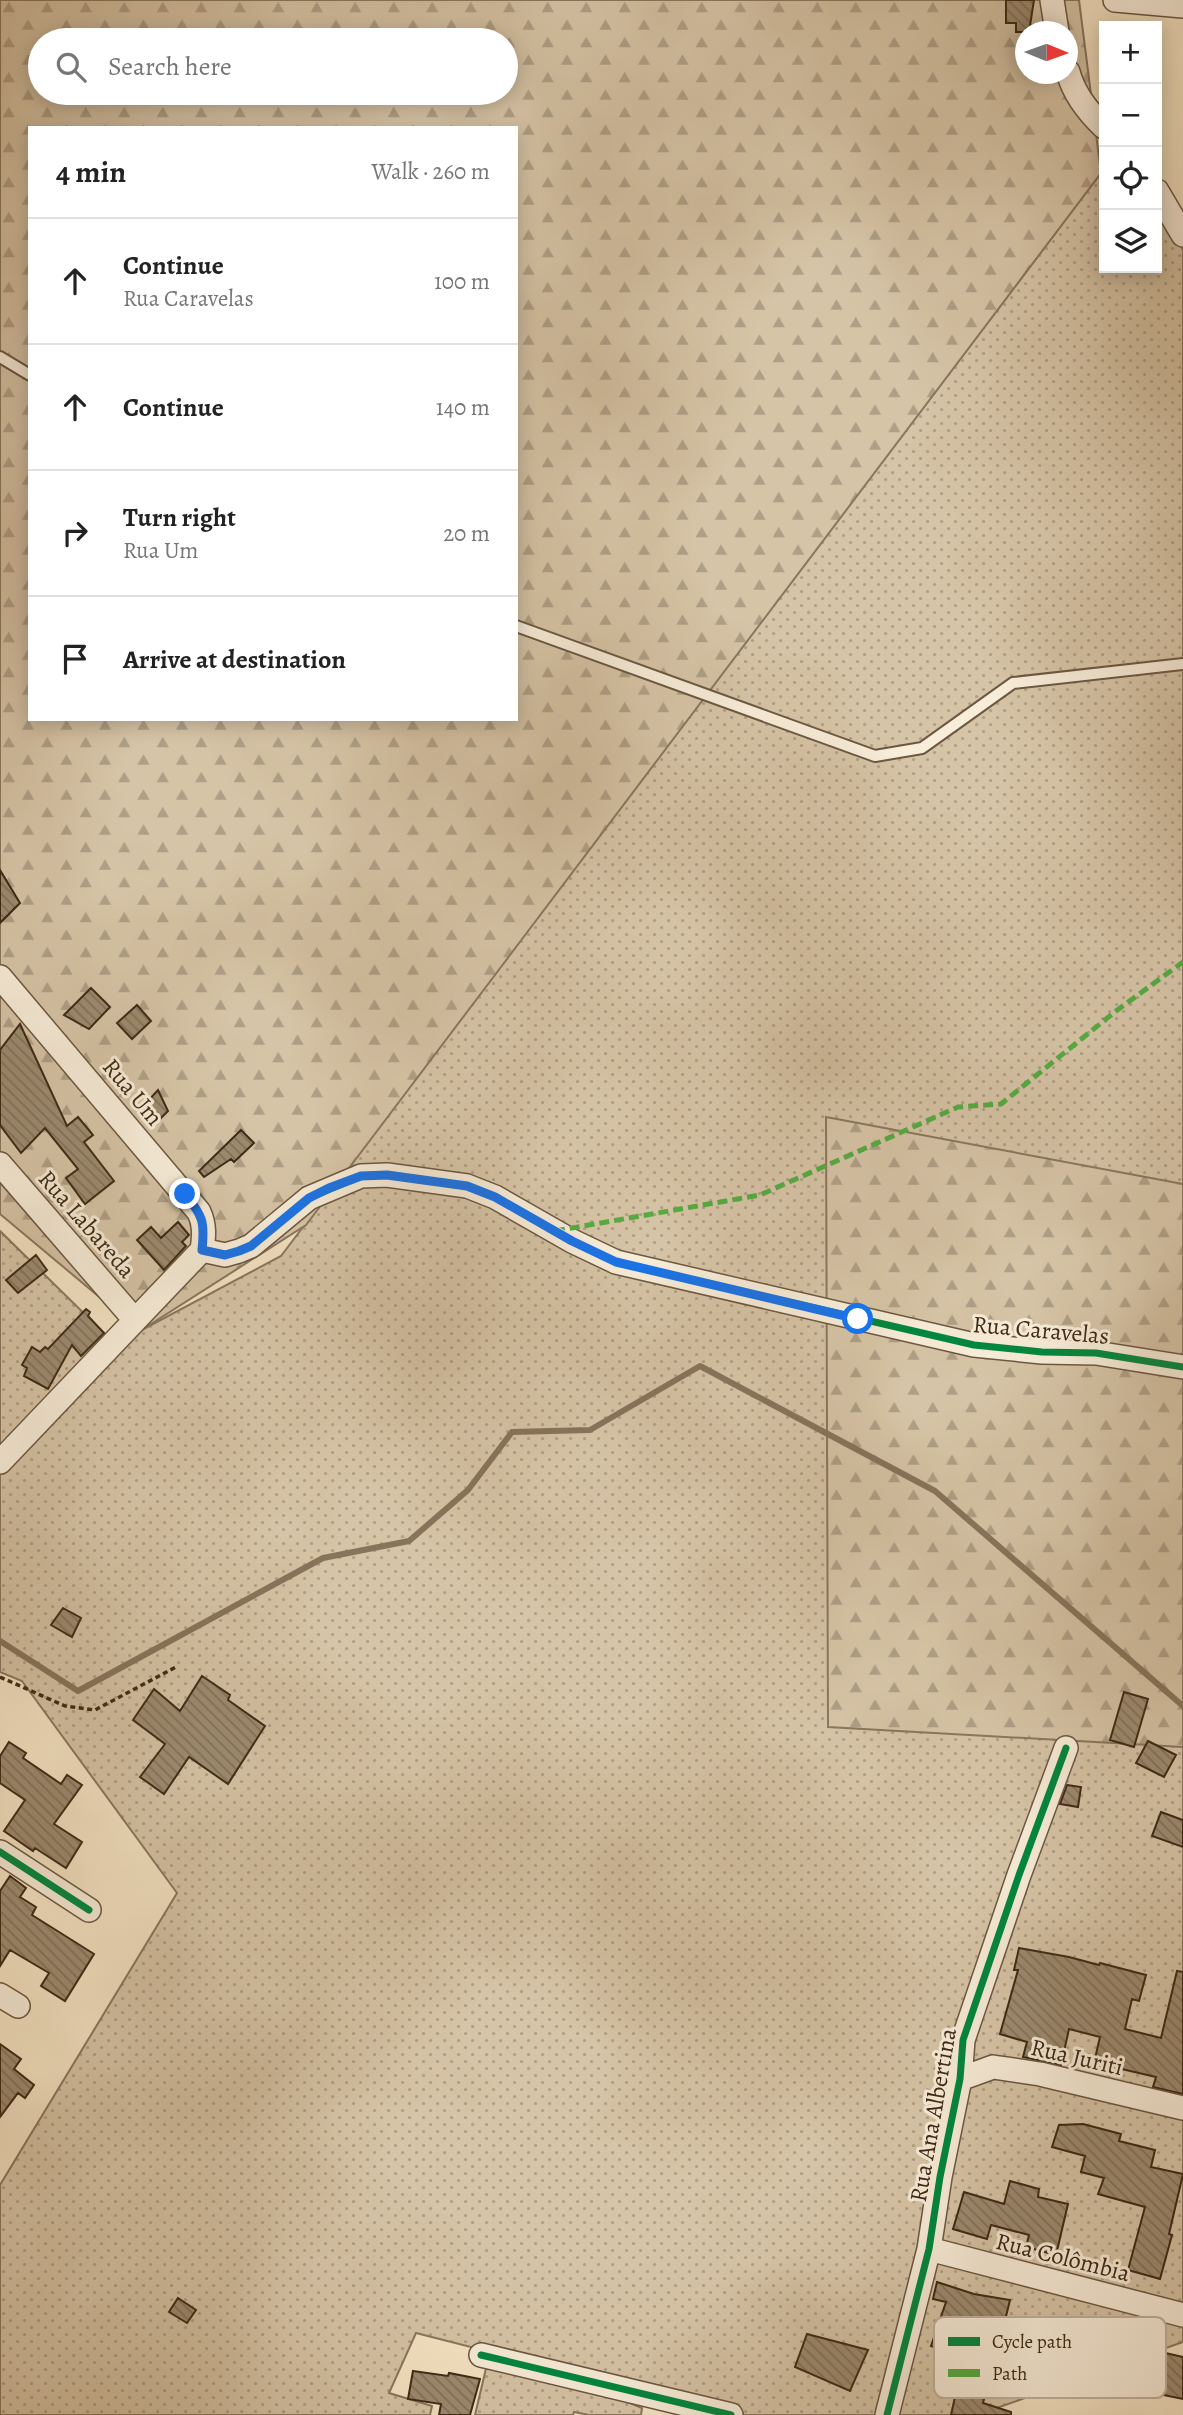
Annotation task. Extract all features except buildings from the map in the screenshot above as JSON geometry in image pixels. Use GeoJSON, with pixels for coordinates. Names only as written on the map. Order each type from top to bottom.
{"type":"FeatureCollection","features":[{"type":"Feature","properties":{"kind":"street"},"geometry":{"type":"LineString","coordinates":[[1052,0],[1055,21]]}},
{"type":"Feature","properties":{"kind":"street"},"geometry":{"type":"LineString","coordinates":[[1115,0],[1183,6]]}},
{"type":"Feature","properties":{"kind":"street"},"geometry":{"type":"LineString","coordinates":[[1072,84],[1090,114],[1099,122]]}},
{"type":"Feature","properties":{"kind":"street"},"geometry":{"type":"LineString","coordinates":[[1162,199],[1183,235]]}},
{"type":"Feature","properties":{"kind":"street","name":"Rua Um"},"geometry":{"type":"LineString","coordinates":[[0,977],[200,1212],[204,1232],[202,1250]]}},
{"type":"Feature","properties":{"kind":"street","name":"Rua Labareda"},"geometry":{"type":"LineString","coordinates":[[0,1164],[135,1319]]}},
{"type":"Feature","properties":{"kind":"street","name":"Rua Caravelas"},"geometry":{"type":"LineString","coordinates":[[202,1250],[225,1255],[239,1251],[251,1246],[309,1198],[361,1176],[387,1175],[467,1186],[505,1202],[572,1241],[616,1262],[974,1345],[1042,1352],[1096,1353],[1183,1367]]}},
{"type":"Feature","properties":{"kind":"street"},"geometry":{"type":"LineString","coordinates":[[0,1462],[202,1250]]}},
{"type":"Feature","properties":{"kind":"street","name":"Rua Ana Albertina"},"geometry":{"type":"LineString","coordinates":[[887,2415],[929,2249],[960,2079],[963,2040],[1018,1875],[1066,1748]]}},
{"type":"Feature","properties":{"kind":"street"},"geometry":{"type":"LineString","coordinates":[[0,1852],[89,1910]]}},
{"type":"Feature","properties":{"kind":"street","name":"Rua Juriti"},"geometry":{"type":"LineString","coordinates":[[960,2079],[993,2067],[1040,2074],[1183,2108]]}},
{"type":"Feature","properties":{"kind":"street","name":"Rua Colômbia"},"geometry":{"type":"LineString","coordinates":[[929,2249],[1183,2315]]}},
{"type":"Feature","properties":{"kind":"street"},"geometry":{"type":"LineString","coordinates":[[481,2355],[731,2415]]}},
{"type":"Feature","properties":{"kind":"lane"},"geometry":{"type":"LineString","coordinates":[[0,357],[28,374]]}},
{"type":"Feature","properties":{"kind":"lane"},"geometry":{"type":"LineString","coordinates":[[518,627],[875,756],[922,748],[1013,683],[1183,664]]}},
{"type":"Feature","properties":{"kind":"path"},"geometry":{"type":"LineString","coordinates":[[0,1677],[65,1706],[94,1710],[176,1667]]}},
{"type":"Feature","properties":{"kind":"green space"},"geometry":{"type":"Polygon","coordinates":[[[0,0],[1079,0],[1099,176],[306,1225],[140,1331],[0,1214],[0,0]]]}},
{"type":"Feature","properties":{"kind":"green space"},"geometry":{"type":"Polygon","coordinates":[[[1099,176],[1099,273],[1162,273],[1162,216],[1183,250],[1183,2342],[1166,2348],[1166,2317],[934,2317],[934,2398],[1025,2398],[977,2415],[738,2415],[416,2333],[389,2393],[432,2406],[430,2415],[0,2415],[0,2185],[177,1893],[22,1681],[0,1672],[0,1231],[106,1335],[140,1331],[281,1256],[1099,176]]]}},
{"type":"Feature","properties":{"kind":"green space"},"geometry":{"type":"Polygon","coordinates":[[[826,1117],[1183,1184],[1183,1747],[828,1727],[826,1117]]]}},
{"type":"Feature","properties":{"kind":"green space"},"geometry":{"type":"Polygon","coordinates":[[[488,2360],[611,2395],[642,2408],[641,2415],[589,2415],[574,2412],[573,2415],[475,2415],[488,2360]]]}},
{"type":"Feature","properties":{"kind":"waterway"},"geometry":{"type":"LineString","coordinates":[[0,1641],[78,1691],[323,1558],[409,1541],[468,1490],[512,1432],[590,1430],[700,1366],[935,1491],[1183,1706]]}},
{"type":"Feature","properties":{"kind":"marked path"},"geometry":{"type":"LineString","coordinates":[[555,1231],[760,1195],[958,1107],[1001,1104],[1116,1011],[1183,962]]}},
{"type":"Feature","properties":{"kind":"cycle path"},"geometry":{"type":"LineString","coordinates":[[202,1250],[225,1255],[239,1251],[251,1246],[309,1198],[361,1176],[387,1175],[467,1186],[495,1197],[572,1241],[616,1262],[974,1345],[1042,1352],[1096,1353],[1183,1367]]}},
{"type":"Feature","properties":{"kind":"cycle path"},"geometry":{"type":"LineString","coordinates":[[887,2415],[929,2249],[960,2079],[963,2040],[1066,1748]]}},
{"type":"Feature","properties":{"kind":"cycle path"},"geometry":{"type":"LineString","coordinates":[[0,1852],[89,1910]]}},
{"type":"Feature","properties":{"kind":"cycle path"},"geometry":{"type":"LineString","coordinates":[[481,2355],[731,2415]]}},
{"type":"Feature","properties":{"kind":"route"},"geometry":{"type":"LineString","coordinates":[[185,1194],[200,1212],[203,1221],[202,1250],[225,1255],[251,1246],[309,1198],[361,1176],[387,1175],[467,1186],[495,1197],[572,1241],[616,1262],[858,1319]]}}]}
